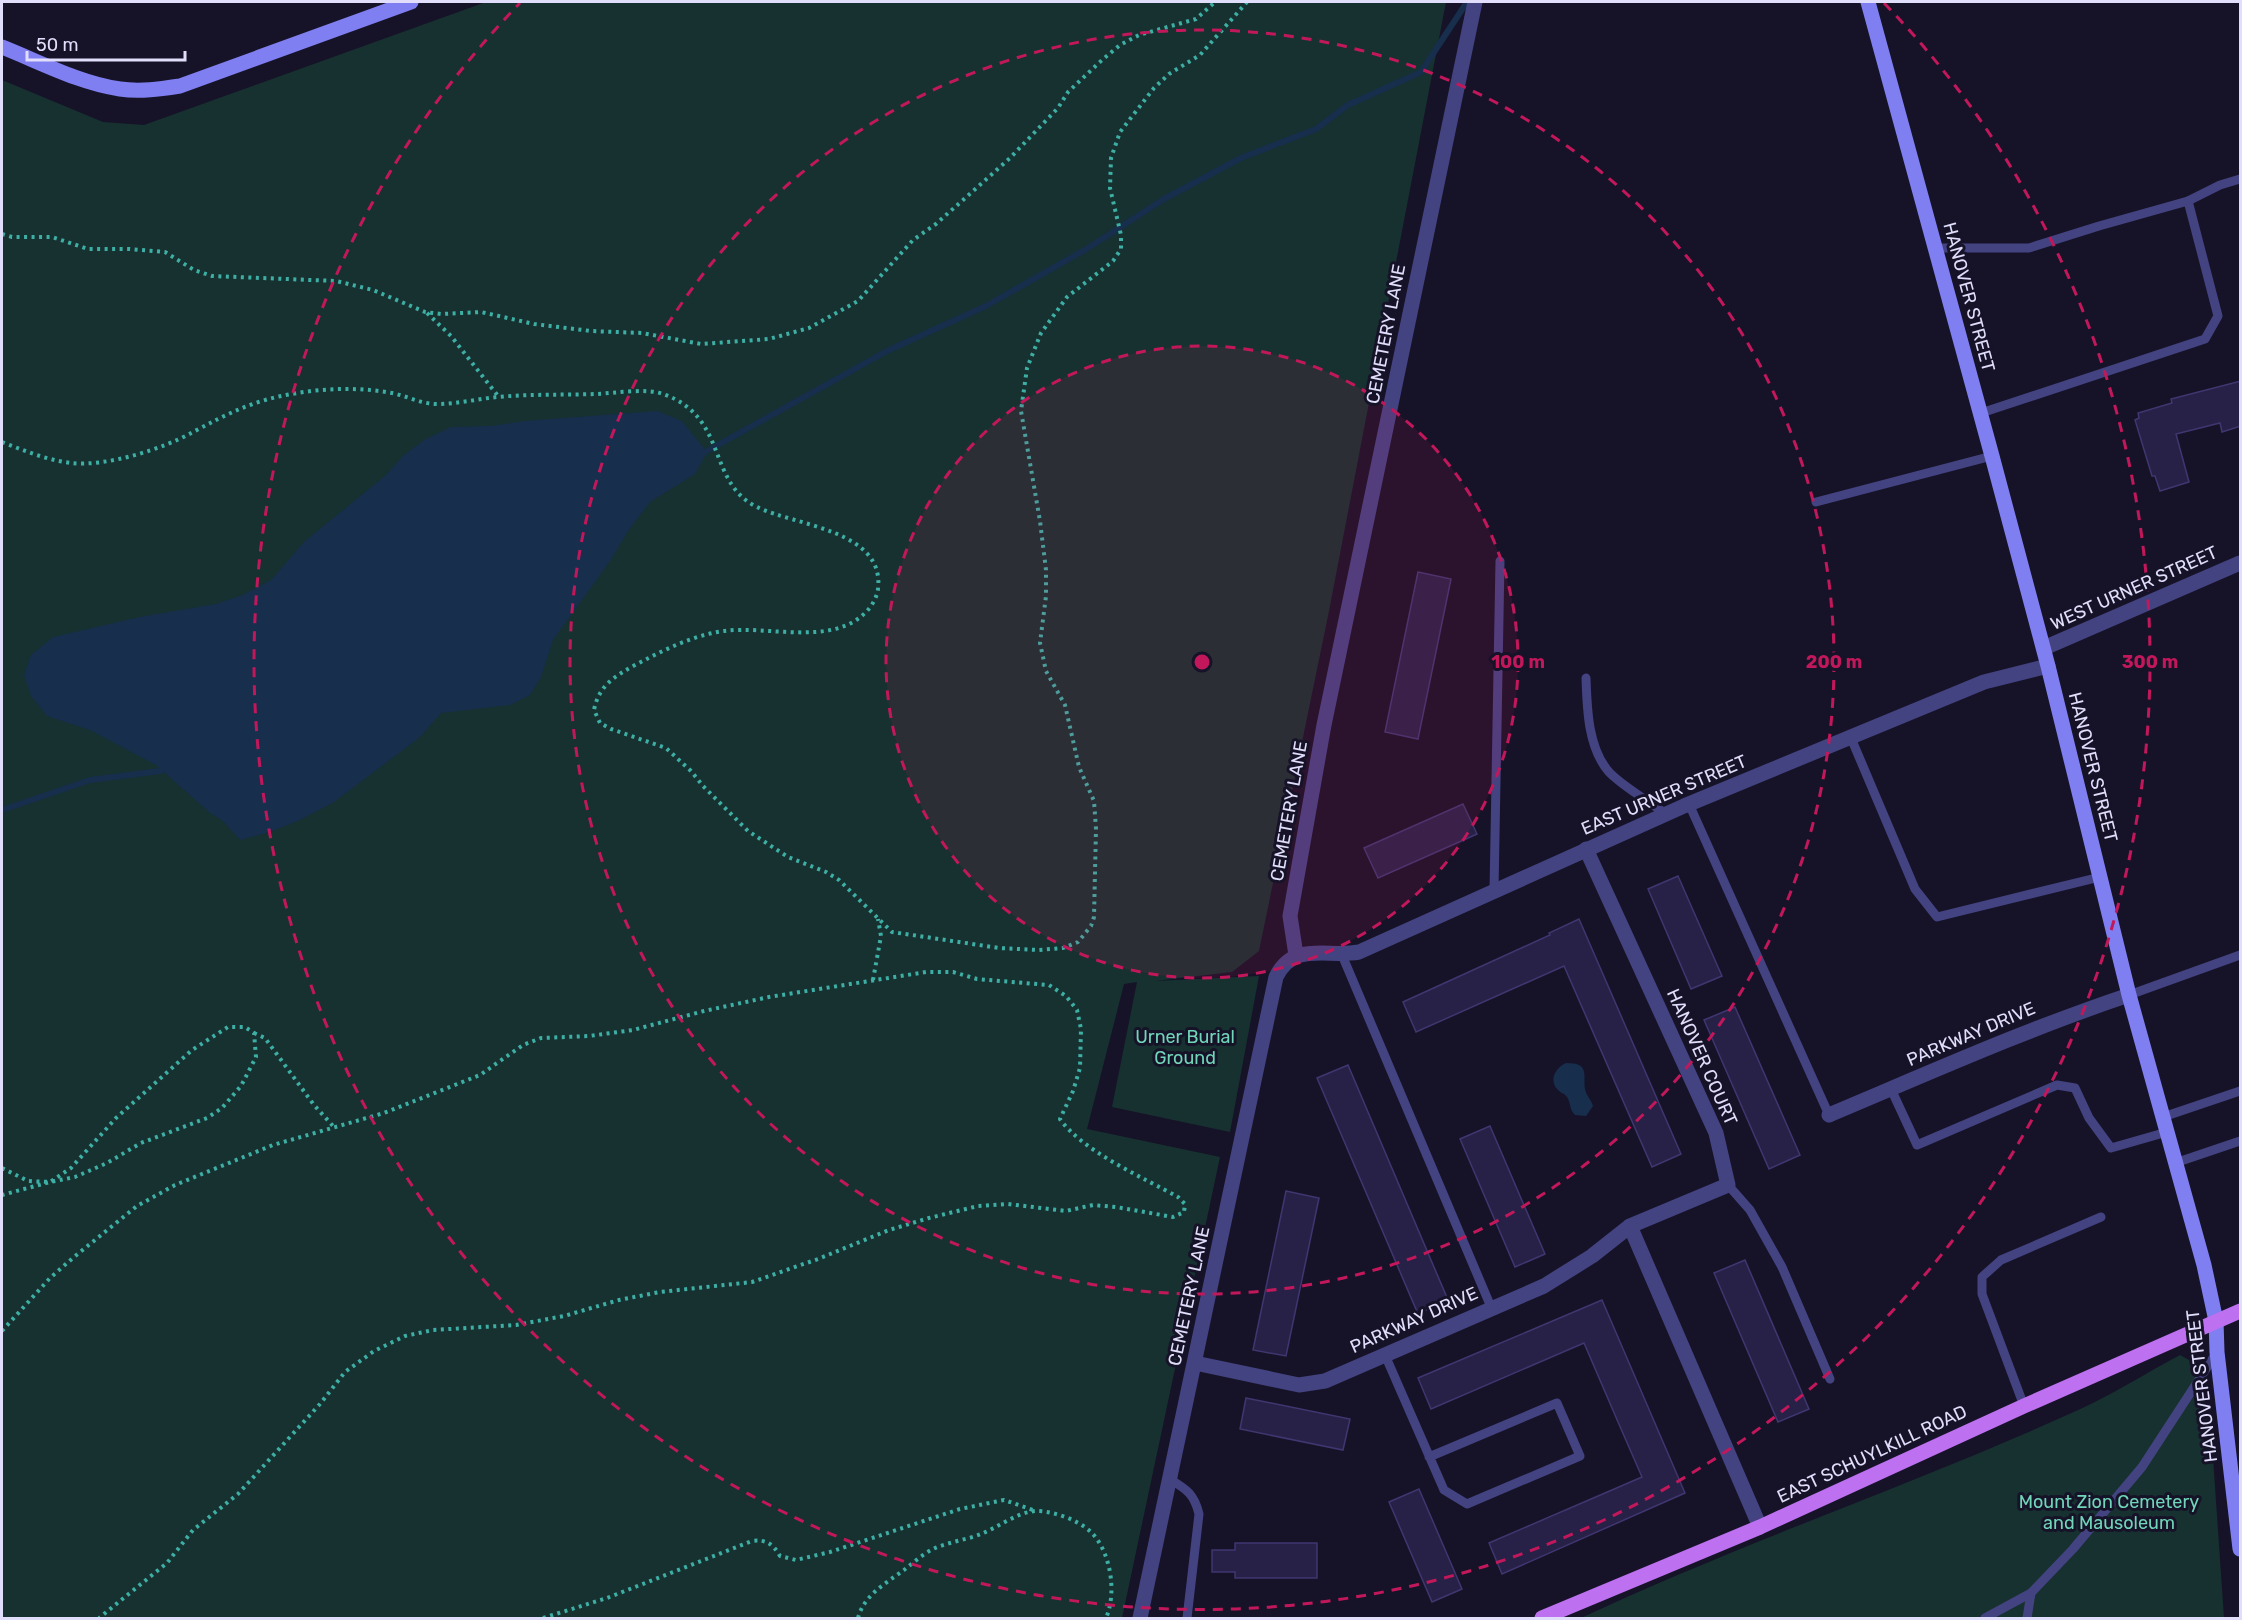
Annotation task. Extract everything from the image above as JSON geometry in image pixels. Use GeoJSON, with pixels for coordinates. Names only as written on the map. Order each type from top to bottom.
{"type":"FeatureCollection","features":[{"type":"Feature","properties":{"kind":"main road"},"geometry":{"type":"LineString","coordinates":[[2,47],[92,82],[121,89],[151,90],[180,86],[411,2]]}},
{"type":"Feature","properties":{"kind":"main road","name":"HANOVER STREET"},"geometry":{"type":"LineString","coordinates":[[1868,2],[2044,648],[2129,995],[2204,1265],[2217,1321],[2217,1352],[2236,1467],[2241,1549]]}},
{"type":"Feature","properties":{"kind":"main road","name":"EAST SCHUYLKILL ROAD"},"geometry":{"type":"LineString","coordinates":[[1542,1618],[1760,1527],[2024,1406],[2241,1311]]}},
{"type":"Feature","properties":{"kind":"street","name":"CEMETERY LANE"},"geometry":{"type":"LineString","coordinates":[[1140,1618],[1168,1478],[1196,1363],[1276,977],[1282,965],[1296,955],[1290,916],[1324,725],[1475,2]]}},
{"type":"Feature","properties":{"kind":"street","name":"WEST URNER STREET"},"geometry":{"type":"LineString","coordinates":[[2044,648],[2241,563]]}},
{"type":"Feature","properties":{"kind":"street","name":"EAST URNER STREET"},"geometry":{"type":"LineString","coordinates":[[1296,955],[1304,953],[1342,955],[1359,952],[1689,804],[1984,682],[2048,666]]}},
{"type":"Feature","properties":{"kind":"street","name":"HANOVER COURT"},"geometry":{"type":"LineString","coordinates":[[1586,849],[1716,1133],[1728,1185]]}},
{"type":"Feature","properties":{"kind":"street","name":"PARKWAY DRIVE"},"geometry":{"type":"LineString","coordinates":[[1829,1115],[2056,1019],[2129,995]]}},
{"type":"Feature","properties":{"kind":"street"},"geometry":{"type":"LineString","coordinates":[[1728,1185],[1630,1226],[1760,1527]]}},
{"type":"Feature","properties":{"kind":"street","name":"PARKWAY DRIVE"},"geometry":{"type":"LineString","coordinates":[[1196,1363],[1299,1385],[1325,1381],[1491,1307],[1544,1286],[1593,1256],[1630,1226]]}},
{"type":"Feature","properties":{"kind":"lane"},"geometry":{"type":"LineString","coordinates":[[1935,248],[2029,248],[2188,201],[2220,185],[2241,179]]}},
{"type":"Feature","properties":{"kind":"lane"},"geometry":{"type":"LineString","coordinates":[[1981,413],[2205,339],[2218,316],[2188,201]]}},
{"type":"Feature","properties":{"kind":"lane"},"geometry":{"type":"LineString","coordinates":[[1816,502],[1992,456]]}},
{"type":"Feature","properties":{"kind":"lane"},"geometry":{"type":"LineString","coordinates":[[1494,891],[1500,561]]}},
{"type":"Feature","properties":{"kind":"lane"},"geometry":{"type":"LineString","coordinates":[[1586,678],[1587,710],[1595,747],[1609,772],[1666,814]]}},
{"type":"Feature","properties":{"kind":"lane"},"geometry":{"type":"LineString","coordinates":[[1851,738],[1915,889],[1937,917],[2100,877]]}},
{"type":"Feature","properties":{"kind":"lane"},"geometry":{"type":"LineString","coordinates":[[1689,804],[1829,1115]]}},
{"type":"Feature","properties":{"kind":"lane"},"geometry":{"type":"LineString","coordinates":[[1342,955],[1491,1307]]}},
{"type":"Feature","properties":{"kind":"lane"},"geometry":{"type":"LineString","coordinates":[[2129,995],[2241,955]]}},
{"type":"Feature","properties":{"kind":"lane"},"geometry":{"type":"LineString","coordinates":[[1891,1089],[1917,1145],[2056,1084],[2075,1088],[2089,1118],[2111,1148],[2167,1132]]}},
{"type":"Feature","properties":{"kind":"lane"},"geometry":{"type":"LineString","coordinates":[[2163,1117],[2241,1090]]}},
{"type":"Feature","properties":{"kind":"lane"},"geometry":{"type":"LineString","coordinates":[[2175,1163],[2241,1141]]}},
{"type":"Feature","properties":{"kind":"lane"},"geometry":{"type":"LineString","coordinates":[[1728,1185],[1750,1210],[1782,1267],[1830,1379]]}},
{"type":"Feature","properties":{"kind":"lane"},"geometry":{"type":"LineString","coordinates":[[2024,1406],[1982,1294],[1982,1277],[2001,1260],[2101,1216]]}},
{"type":"Feature","properties":{"kind":"lane"},"geometry":{"type":"LineString","coordinates":[[1985,1618],[2031,1593],[2073,1550],[2142,1467],[2217,1352]]}},
{"type":"Feature","properties":{"kind":"lane"},"geometry":{"type":"LineString","coordinates":[[1385,1355],[1429,1457],[1444,1490],[1467,1504],[1580,1456],[1557,1403],[1429,1457]]}},
{"type":"Feature","properties":{"kind":"lane"},"geometry":{"type":"LineString","coordinates":[[1168,1478],[1187,1490],[1196,1500],[1199,1514],[1187,1618]]}},
{"type":"Feature","properties":{"kind":"lane"},"geometry":{"type":"LineString","coordinates":[[2027,1618],[2031,1593]]}},
{"type":"Feature","properties":{"kind":"path"},"geometry":{"type":"LineString","coordinates":[[2,234],[12,237],[52,237],[88,249],[165,252],[194,270],[212,276],[336,281],[373,290],[426,312],[441,314],[481,312],[534,324],[591,331],[642,333],[701,345],[769,339],[809,328],[858,301],[913,240],[936,224],[1010,158],[1058,108],[1068,92],[1120,45],[1140,35],[1196,19],[1215,2]]}},
{"type":"Feature","properties":{"kind":"path"},"geometry":{"type":"LineString","coordinates":[[2,442],[41,457],[75,464],[112,460],[144,453],[191,434],[219,417],[256,402],[292,393],[321,390],[355,389],[393,393],[436,404],[498,397],[658,392],[684,403],[706,426],[722,460],[730,485],[754,506],[818,529],[835,532],[871,554],[878,576],[878,593],[862,615],[835,629],[818,632],[727,630],[710,633],[666,649],[614,676],[602,687],[594,710],[600,723],[666,748],[748,831],[788,857],[826,872],[839,880],[892,932],[913,937],[999,948],[1039,950],[1063,948],[1078,942],[1091,926],[1094,916],[1096,812],[1090,789],[1079,767],[1065,705],[1046,671],[1040,643],[1046,596],[1046,570],[1021,411],[1027,368],[1041,333],[1067,297],[1113,261],[1121,249],[1121,234],[1110,188],[1111,158],[1120,132],[1154,88],[1169,74],[1200,56],[1247,2]]}},
{"type":"Feature","properties":{"kind":"path"},"geometry":{"type":"LineString","coordinates":[[426,312],[446,330],[498,397]]}},
{"type":"Feature","properties":{"kind":"path"},"geometry":{"type":"LineString","coordinates":[[873,980],[882,936],[878,919]]}},
{"type":"Feature","properties":{"kind":"path"},"geometry":{"type":"LineString","coordinates":[[2,1331],[50,1278],[137,1206],[175,1185],[262,1149],[333,1126],[384,1113],[480,1075],[523,1045],[541,1038],[589,1036],[633,1030],[769,997],[926,972],[953,972],[977,978],[1049,985],[1066,996],[1077,1010],[1081,1029],[1080,1059],[1073,1091],[1060,1119],[1066,1127],[1110,1161],[1178,1197],[1185,1204],[1184,1212],[1173,1217],[1093,1205],[1066,1211],[1008,1204],[978,1206],[889,1230],[818,1259],[752,1282],[660,1292],[619,1300],[564,1316],[516,1325],[433,1330],[405,1336],[374,1352],[345,1372],[321,1404],[238,1494],[193,1530],[167,1563],[99,1618]]}},
{"type":"Feature","properties":{"kind":"path"},"geometry":{"type":"LineString","coordinates":[[2,1168],[28,1181],[50,1182],[71,1168],[116,1118],[192,1050],[228,1027],[246,1027],[265,1038],[314,1105],[333,1126]]}},
{"type":"Feature","properties":{"kind":"path"},"geometry":{"type":"LineString","coordinates":[[2,1196],[75,1177],[107,1163],[141,1143],[207,1118],[222,1108],[241,1086],[256,1057],[254,1033]]}},
{"type":"Feature","properties":{"kind":"path"},"geometry":{"type":"LineString","coordinates":[[543,1618],[607,1598],[752,1541],[762,1540],[774,1546],[780,1556],[796,1560],[830,1552],[960,1509],[1004,1500],[1036,1511],[1065,1517],[1091,1532],[1104,1551],[1109,1571],[1111,1592],[1106,1618]]}},
{"type":"Feature","properties":{"kind":"path"},"geometry":{"type":"LineString","coordinates":[[858,1618],[861,1607],[879,1586],[933,1549],[981,1534],[1020,1515],[1036,1511]]}},
{"type":"Feature","properties":{"kind":"green space","name":"Urner Burial Ground"},"geometry":{"type":"Polygon","coordinates":[[[486,2],[1446,2],[1329,611],[1259,951],[1232,972],[1155,981],[1259,976],[1230,1132],[1112,1107],[1137,982],[1124,984],[1087,1129],[1220,1157],[1122,1618],[2,1618],[2,80],[103,122],[144,125],[486,2]]]}},
{"type":"Feature","properties":{"kind":"green space","name":"Mount Zion Cemetery and Mausoleum"},"geometry":{"type":"Polygon","coordinates":[[[2180,1355],[2207,1370],[2224,1618],[1581,1618],[1704,1564],[2015,1438],[2089,1405],[2180,1355]]]}},
{"type":"Feature","properties":{"kind":"water"},"geometry":{"type":"Polygon","coordinates":[[[657,411],[682,421],[707,452],[695,474],[650,502],[628,531],[610,561],[553,640],[541,677],[530,695],[510,705],[441,713],[419,738],[334,802],[300,820],[270,832],[240,840],[223,821],[209,812],[156,765],[90,730],[47,716],[31,696],[24,675],[31,655],[53,637],[140,617],[216,604],[243,595],[271,580],[304,542],[386,475],[403,456],[424,440],[451,427],[491,426],[525,421],[657,411]]]}},
{"type":"Feature","properties":{"kind":"water"},"geometry":{"type":"Polygon","coordinates":[[[1566,1063],[1579,1065],[1584,1070],[1586,1091],[1593,1106],[1586,1116],[1575,1115],[1567,1097],[1554,1083],[1556,1071],[1566,1063]]]}},
{"type":"Feature","properties":{"kind":"building"},"geometry":{"type":"Polygon","coordinates":[[[2241,381],[2241,426],[2222,432],[2220,423],[2176,434],[2189,482],[2160,491],[2155,476],[2152,476],[2135,420],[2139,418],[2138,413],[2172,403],[2171,399],[2241,381]]]}},
{"type":"Feature","properties":{"kind":"building"},"geometry":{"type":"Polygon","coordinates":[[[1418,572],[1451,579],[1418,739],[1385,732],[1418,572]]]}},
{"type":"Feature","properties":{"kind":"building"},"geometry":{"type":"Polygon","coordinates":[[[1463,804],[1477,834],[1378,878],[1364,848],[1463,804]]]}},
{"type":"Feature","properties":{"kind":"building"},"geometry":{"type":"Polygon","coordinates":[[[1678,876],[1722,976],[1691,989],[1648,889],[1678,876]]]}},
{"type":"Feature","properties":{"kind":"building"},"geometry":{"type":"Polygon","coordinates":[[[1579,919],[1681,1154],[1652,1167],[1564,966],[1416,1032],[1403,1002],[1550,935],[1549,933],[1579,919]]]}},
{"type":"Feature","properties":{"kind":"building"},"geometry":{"type":"Polygon","coordinates":[[[1735,1007],[1800,1155],[1769,1169],[1704,1020],[1735,1007]]]}},
{"type":"Feature","properties":{"kind":"building"},"geometry":{"type":"Polygon","coordinates":[[[1348,1065],[1448,1300],[1418,1314],[1317,1078],[1348,1065]]]}},
{"type":"Feature","properties":{"kind":"building"},"geometry":{"type":"Polygon","coordinates":[[[1490,1126],[1545,1254],[1515,1267],[1460,1139],[1490,1126]]]}},
{"type":"Feature","properties":{"kind":"building"},"geometry":{"type":"Polygon","coordinates":[[[1286,1191],[1319,1198],[1286,1356],[1253,1350],[1286,1191]]]}},
{"type":"Feature","properties":{"kind":"building"},"geometry":{"type":"Polygon","coordinates":[[[1745,1260],[1809,1409],[1778,1422],[1714,1273],[1745,1260]]]}},
{"type":"Feature","properties":{"kind":"building"},"geometry":{"type":"Polygon","coordinates":[[[1602,1300],[1685,1493],[1502,1574],[1489,1543],[1642,1477],[1584,1343],[1431,1409],[1418,1378],[1602,1300]]]}},
{"type":"Feature","properties":{"kind":"building"},"geometry":{"type":"Polygon","coordinates":[[[1246,1398],[1350,1419],[1343,1450],[1240,1429],[1246,1398]]]}},
{"type":"Feature","properties":{"kind":"building"},"geometry":{"type":"Polygon","coordinates":[[[1419,1489],[1462,1589],[1432,1602],[1389,1502],[1419,1489]]]}},
{"type":"Feature","properties":{"kind":"building"},"geometry":{"type":"Polygon","coordinates":[[[1235,1543],[1317,1543],[1317,1578],[1235,1578],[1235,1572],[1212,1572],[1212,1550],[1235,1550],[1235,1543]]]}},
{"type":"Feature","properties":{"kind":"waterway"},"geometry":{"type":"LineString","coordinates":[[700,455],[887,351],[986,306],[1088,248],[1164,199],[1241,158],[1316,129],[1348,105],[1421,72],[1467,2]]}},
{"type":"Feature","properties":{"kind":"waterway"},"geometry":{"type":"LineString","coordinates":[[2,810],[90,780],[160,771],[166,768]]}}]}
